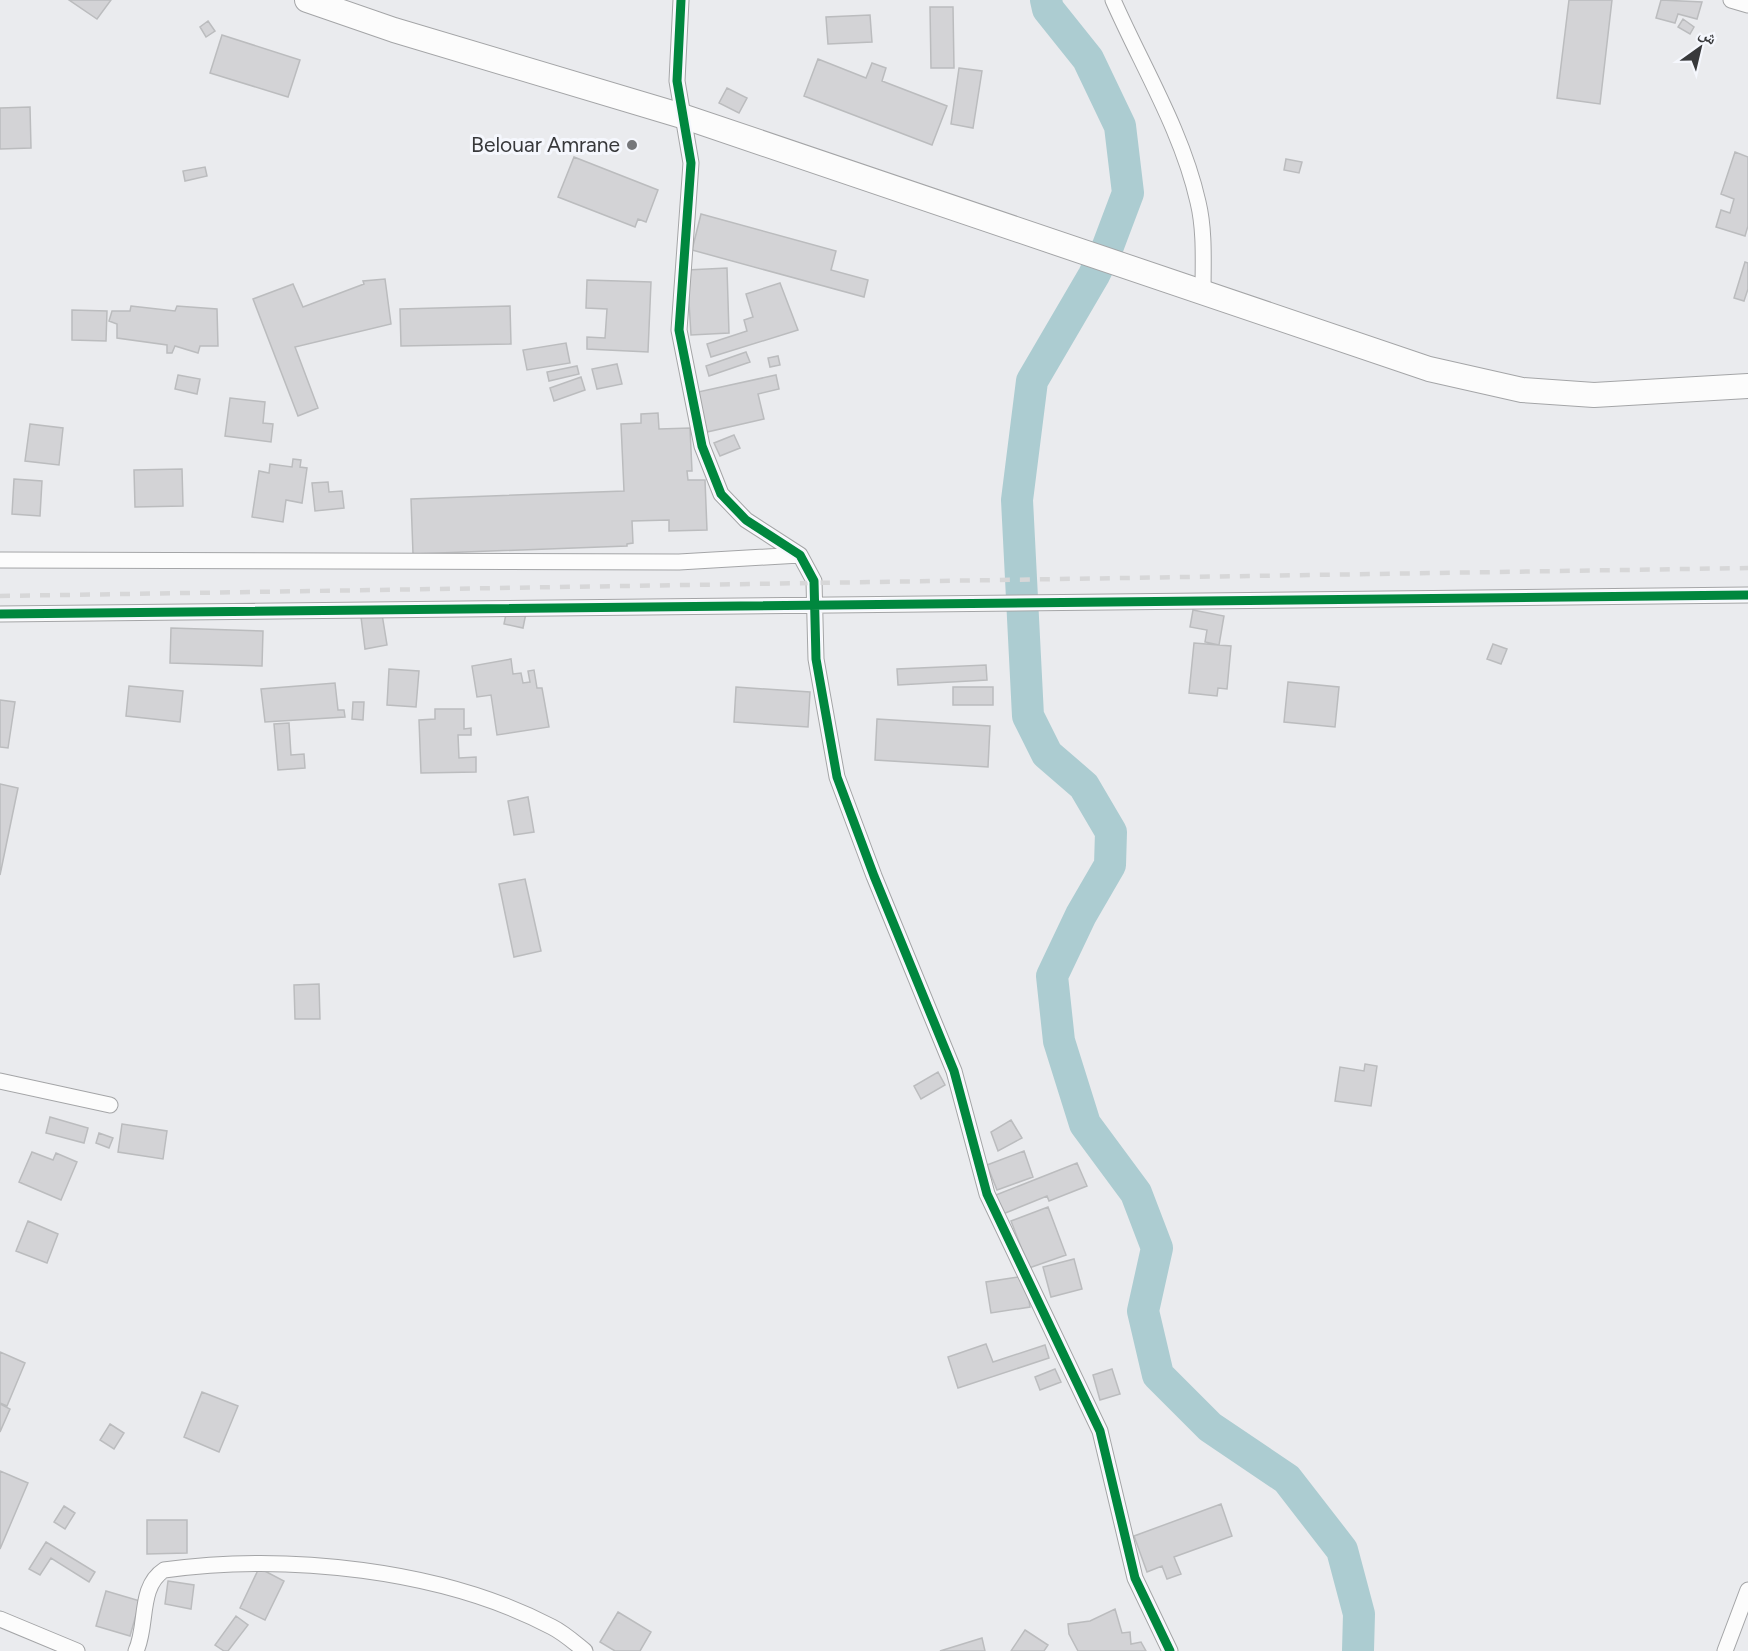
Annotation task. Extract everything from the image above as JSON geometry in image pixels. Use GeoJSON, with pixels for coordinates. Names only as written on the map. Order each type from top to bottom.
{"type":"FeatureCollection","features":[{"type":"Feature","properties":{"kind":"main road"},"geometry":{"type":"LineString","coordinates":[[307,0],[394,30],[682,116],[1429,369],[1522,390],[1594,395],[1748,386]]}},
{"type":"Feature","properties":{"kind":"street"},"geometry":{"type":"LineString","coordinates":[[681,0],[677,81],[691,163],[679,330],[702,446],[721,495],[746,520],[800,555],[814,581],[816,659],[837,777],[874,876],[954,1071],[987,1194],[1100,1431],[1135,1578],[1170,1651]]}},
{"type":"Feature","properties":{"kind":"street"},"geometry":{"type":"LineString","coordinates":[[1113,0],[1186,158],[1199,204],[1203,252],[1203,293]]}},
{"type":"Feature","properties":{"kind":"street"},"geometry":{"type":"LineString","coordinates":[[1731,0],[1748,5]]}},
{"type":"Feature","properties":{"kind":"street"},"geometry":{"type":"LineString","coordinates":[[0,560],[679,562],[800,555]]}},
{"type":"Feature","properties":{"kind":"street"},"geometry":{"type":"LineString","coordinates":[[0,614],[814,603],[1748,595]]}},
{"type":"Feature","properties":{"kind":"street"},"geometry":{"type":"LineString","coordinates":[[0,1081],[110,1105]]}},
{"type":"Feature","properties":{"kind":"street"},"geometry":{"type":"LineString","coordinates":[[136,1651],[142,1636],[149,1584],[154,1577],[164,1570],[235,1563],[352,1567],[480,1595],[553,1628],[585,1651]]}},
{"type":"Feature","properties":{"kind":"street"},"geometry":{"type":"LineString","coordinates":[[1725,1651],[1748,1590]]}},
{"type":"Feature","properties":{"kind":"street"},"geometry":{"type":"LineString","coordinates":[[0,1619],[78,1651]]}},
{"type":"Feature","properties":{"kind":"building"},"geometry":{"type":"Polygon","coordinates":[[[69,0],[111,0],[97,19],[69,0]]]}},
{"type":"Feature","properties":{"kind":"building"},"geometry":{"type":"Polygon","coordinates":[[[1569,0],[1612,0],[1600,104],[1557,98],[1569,0]]]}},
{"type":"Feature","properties":{"kind":"building"},"geometry":{"type":"Polygon","coordinates":[[[1661,0],[1702,2],[1697,19],[1678,14],[1675,23],[1656,18],[1661,0]]]}},
{"type":"Feature","properties":{"kind":"building"},"geometry":{"type":"Polygon","coordinates":[[[930,7],[953,7],[954,68],[931,68],[930,7]]]}},
{"type":"Feature","properties":{"kind":"building"},"geometry":{"type":"Polygon","coordinates":[[[870,15],[872,42],[828,44],[826,17],[870,15]]]}},
{"type":"Feature","properties":{"kind":"building"},"geometry":{"type":"Polygon","coordinates":[[[1683,19],[1694,27],[1690,34],[1678,27],[1683,19]]]}},
{"type":"Feature","properties":{"kind":"building"},"geometry":{"type":"Polygon","coordinates":[[[208,21],[215,31],[206,37],[200,27],[208,21]]]}},
{"type":"Feature","properties":{"kind":"building"},"geometry":{"type":"Polygon","coordinates":[[[222,35],[300,60],[288,97],[210,73],[222,35]]]}},
{"type":"Feature","properties":{"kind":"building"},"geometry":{"type":"Polygon","coordinates":[[[818,59],[866,78],[872,63],[886,68],[882,81],[947,106],[932,145],[804,96],[818,59]]]}},
{"type":"Feature","properties":{"kind":"building"},"geometry":{"type":"Polygon","coordinates":[[[959,68],[982,71],[973,128],[951,124],[959,68]]]}},
{"type":"Feature","properties":{"kind":"building"},"geometry":{"type":"Polygon","coordinates":[[[727,88],[747,98],[739,113],[719,103],[727,88]]]}},
{"type":"Feature","properties":{"kind":"building"},"geometry":{"type":"Polygon","coordinates":[[[30,107],[31,148],[0,149],[0,108],[30,107]]]}},
{"type":"Feature","properties":{"kind":"building"},"geometry":{"type":"Polygon","coordinates":[[[1735,152],[1748,157],[1748,226],[1745,236],[1716,227],[1721,210],[1730,213],[1734,199],[1721,194],[1735,152]]]}},
{"type":"Feature","properties":{"kind":"building"},"geometry":{"type":"Polygon","coordinates":[[[574,157],[658,190],[646,222],[638,219],[635,227],[558,197],[574,157]]]}},
{"type":"Feature","properties":{"kind":"building"},"geometry":{"type":"Polygon","coordinates":[[[1286,159],[1302,162],[1299,173],[1284,170],[1286,159]]]}},
{"type":"Feature","properties":{"kind":"building"},"geometry":{"type":"Polygon","coordinates":[[[205,167],[207,176],[185,181],[183,171],[205,167]]]}},
{"type":"Feature","properties":{"kind":"building"},"geometry":{"type":"Polygon","coordinates":[[[701,214],[836,251],[831,270],[868,280],[864,297],[692,250],[701,214]]]}},
{"type":"Feature","properties":{"kind":"building"},"geometry":{"type":"Polygon","coordinates":[[[1745,262],[1748,263],[1748,289],[1744,301],[1734,298],[1745,262]]]}},
{"type":"Feature","properties":{"kind":"building"},"geometry":{"type":"Polygon","coordinates":[[[727,268],[729,333],[691,335],[687,270],[727,268]]]}},
{"type":"Feature","properties":{"kind":"building"},"geometry":{"type":"Polygon","coordinates":[[[385,279],[391,324],[295,347],[318,408],[298,416],[253,299],[293,284],[303,307],[364,284],[363,281],[385,279]]]}},
{"type":"Feature","properties":{"kind":"building"},"geometry":{"type":"Polygon","coordinates":[[[587,280],[651,282],[648,352],[587,349],[587,337],[605,338],[607,309],[586,308],[587,280]]]}},
{"type":"Feature","properties":{"kind":"building"},"geometry":{"type":"Polygon","coordinates":[[[780,283],[798,330],[711,357],[707,344],[747,331],[744,320],[753,317],[746,294],[780,283]]]}},
{"type":"Feature","properties":{"kind":"building"},"geometry":{"type":"Polygon","coordinates":[[[131,306],[175,311],[177,306],[217,309],[218,346],[200,346],[198,353],[175,346],[172,353],[167,353],[167,345],[117,338],[117,324],[109,321],[112,311],[130,311],[131,306]]]}},
{"type":"Feature","properties":{"kind":"building"},"geometry":{"type":"Polygon","coordinates":[[[510,306],[511,344],[401,346],[400,309],[510,306]]]}},
{"type":"Feature","properties":{"kind":"building"},"geometry":{"type":"Polygon","coordinates":[[[72,310],[107,311],[106,341],[72,340],[72,310]]]}},
{"type":"Feature","properties":{"kind":"building"},"geometry":{"type":"Polygon","coordinates":[[[566,343],[570,363],[527,370],[523,350],[566,343]]]}},
{"type":"Feature","properties":{"kind":"building"},"geometry":{"type":"Polygon","coordinates":[[[746,352],[750,362],[709,376],[706,366],[746,352]]]}},
{"type":"Feature","properties":{"kind":"building"},"geometry":{"type":"Polygon","coordinates":[[[778,356],[780,365],[770,367],[768,358],[778,356]]]}},
{"type":"Feature","properties":{"kind":"building"},"geometry":{"type":"Polygon","coordinates":[[[617,364],[622,384],[597,389],[592,369],[617,364]]]}},
{"type":"Feature","properties":{"kind":"building"},"geometry":{"type":"Polygon","coordinates":[[[577,366],[579,374],[549,381],[547,372],[577,366]]]}},
{"type":"Feature","properties":{"kind":"building"},"geometry":{"type":"Polygon","coordinates":[[[178,375],[200,379],[197,394],[175,389],[178,375]]]}},
{"type":"Feature","properties":{"kind":"building"},"geometry":{"type":"Polygon","coordinates":[[[776,375],[779,389],[758,394],[764,419],[707,432],[698,392],[776,375]]]}},
{"type":"Feature","properties":{"kind":"building"},"geometry":{"type":"Polygon","coordinates":[[[581,377],[585,390],[554,401],[550,388],[581,377]]]}},
{"type":"Feature","properties":{"kind":"building"},"geometry":{"type":"Polygon","coordinates":[[[230,398],[265,402],[263,423],[273,424],[271,442],[225,436],[230,398]]]}},
{"type":"Feature","properties":{"kind":"building"},"geometry":{"type":"Polygon","coordinates":[[[658,413],[659,429],[690,428],[692,471],[687,471],[688,480],[705,480],[707,530],[669,531],[669,520],[632,521],[633,543],[627,546],[413,554],[411,499],[624,491],[621,424],[641,423],[641,414],[658,413]]]}},
{"type":"Feature","properties":{"kind":"building"},"geometry":{"type":"Polygon","coordinates":[[[30,424],[63,428],[59,465],[25,461],[30,424]]]}},
{"type":"Feature","properties":{"kind":"building"},"geometry":{"type":"Polygon","coordinates":[[[734,435],[740,448],[720,456],[714,443],[734,435]]]}},
{"type":"Feature","properties":{"kind":"building"},"geometry":{"type":"Polygon","coordinates":[[[293,459],[301,460],[300,467],[307,468],[302,503],[286,500],[283,522],[252,517],[259,471],[269,473],[270,464],[292,467],[293,459]]]}},
{"type":"Feature","properties":{"kind":"building"},"geometry":{"type":"Polygon","coordinates":[[[182,469],[183,506],[135,507],[134,470],[182,469]]]}},
{"type":"Feature","properties":{"kind":"building"},"geometry":{"type":"Polygon","coordinates":[[[14,479],[42,481],[40,516],[12,514],[14,479]]]}},
{"type":"Feature","properties":{"kind":"building"},"geometry":{"type":"Polygon","coordinates":[[[328,482],[329,492],[342,491],[344,508],[315,511],[312,483],[328,482]]]}},
{"type":"Feature","properties":{"kind":"building"},"geometry":{"type":"Polygon","coordinates":[[[507,609],[526,613],[523,628],[504,624],[507,609]]]}},
{"type":"Feature","properties":{"kind":"building"},"geometry":{"type":"Polygon","coordinates":[[[1193,610],[1224,616],[1219,645],[1205,642],[1207,630],[1190,627],[1193,610]]]}},
{"type":"Feature","properties":{"kind":"building"},"geometry":{"type":"Polygon","coordinates":[[[382,614],[387,645],[365,649],[361,617],[382,614]]]}},
{"type":"Feature","properties":{"kind":"building"},"geometry":{"type":"Polygon","coordinates":[[[171,628],[263,631],[262,666],[170,663],[171,628]]]}},
{"type":"Feature","properties":{"kind":"building"},"geometry":{"type":"Polygon","coordinates":[[[1194,643],[1231,646],[1227,689],[1218,688],[1217,696],[1189,693],[1194,643]]]}},
{"type":"Feature","properties":{"kind":"building"},"geometry":{"type":"Polygon","coordinates":[[[1493,644],[1507,649],[1501,664],[1487,659],[1493,644]]]}},
{"type":"Feature","properties":{"kind":"building"},"geometry":{"type":"Polygon","coordinates":[[[511,659],[513,674],[521,673],[523,683],[530,682],[528,671],[534,670],[537,688],[542,688],[549,727],[497,735],[491,695],[477,697],[472,666],[511,659]]]}},
{"type":"Feature","properties":{"kind":"building"},"geometry":{"type":"Polygon","coordinates":[[[986,665],[987,680],[898,685],[897,669],[986,665]]]}},
{"type":"Feature","properties":{"kind":"building"},"geometry":{"type":"Polygon","coordinates":[[[389,669],[419,671],[416,707],[387,705],[389,669]]]}},
{"type":"Feature","properties":{"kind":"building"},"geometry":{"type":"Polygon","coordinates":[[[1288,682],[1339,687],[1335,727],[1284,722],[1288,682]]]}},
{"type":"Feature","properties":{"kind":"building"},"geometry":{"type":"Polygon","coordinates":[[[335,683],[338,710],[344,710],[345,717],[265,722],[261,689],[335,683]]]}},
{"type":"Feature","properties":{"kind":"building"},"geometry":{"type":"Polygon","coordinates":[[[129,686],[183,691],[180,722],[126,716],[129,686]]]}},
{"type":"Feature","properties":{"kind":"building"},"geometry":{"type":"Polygon","coordinates":[[[736,687],[810,692],[808,727],[734,722],[736,687]]]}},
{"type":"Feature","properties":{"kind":"building"},"geometry":{"type":"Polygon","coordinates":[[[953,687],[993,687],[993,705],[953,705],[953,687]]]}},
{"type":"Feature","properties":{"kind":"building"},"geometry":{"type":"Polygon","coordinates":[[[0,700],[15,702],[8,748],[0,747],[0,700]]]}},
{"type":"Feature","properties":{"kind":"building"},"geometry":{"type":"Polygon","coordinates":[[[353,702],[364,702],[363,720],[352,719],[353,702]]]}},
{"type":"Feature","properties":{"kind":"building"},"geometry":{"type":"Polygon","coordinates":[[[435,709],[464,709],[464,729],[471,728],[471,735],[458,735],[459,758],[476,757],[476,772],[421,773],[419,720],[435,719],[435,709]]]}},
{"type":"Feature","properties":{"kind":"building"},"geometry":{"type":"Polygon","coordinates":[[[877,719],[990,726],[988,767],[875,760],[877,719]]]}},
{"type":"Feature","properties":{"kind":"building"},"geometry":{"type":"Polygon","coordinates":[[[289,723],[291,755],[304,754],[305,768],[278,770],[274,724],[289,723]]]}},
{"type":"Feature","properties":{"kind":"building"},"geometry":{"type":"Polygon","coordinates":[[[0,784],[18,788],[0,875],[0,784]]]}},
{"type":"Feature","properties":{"kind":"building"},"geometry":{"type":"Polygon","coordinates":[[[528,797],[534,832],[514,835],[508,801],[528,797]]]}},
{"type":"Feature","properties":{"kind":"building"},"geometry":{"type":"Polygon","coordinates":[[[525,879],[541,951],[514,957],[499,884],[525,879]]]}},
{"type":"Feature","properties":{"kind":"building"},"geometry":{"type":"Polygon","coordinates":[[[319,984],[320,1019],[295,1019],[294,985],[319,984]]]}},
{"type":"Feature","properties":{"kind":"building"},"geometry":{"type":"Polygon","coordinates":[[[1365,1064],[1377,1066],[1371,1106],[1335,1101],[1340,1067],[1364,1071],[1365,1064]]]}},
{"type":"Feature","properties":{"kind":"building"},"geometry":{"type":"Polygon","coordinates":[[[938,1072],[945,1085],[921,1099],[914,1086],[938,1072]]]}},
{"type":"Feature","properties":{"kind":"building"},"geometry":{"type":"Polygon","coordinates":[[[50,1117],[88,1128],[84,1143],[46,1133],[50,1117]]]}},
{"type":"Feature","properties":{"kind":"building"},"geometry":{"type":"Polygon","coordinates":[[[1011,1120],[1022,1138],[998,1151],[991,1132],[1011,1120]]]}},
{"type":"Feature","properties":{"kind":"building"},"geometry":{"type":"Polygon","coordinates":[[[122,1124],[167,1131],[163,1159],[118,1152],[122,1124]]]}},
{"type":"Feature","properties":{"kind":"building"},"geometry":{"type":"Polygon","coordinates":[[[99,1133],[113,1138],[109,1148],[96,1143],[99,1133]]]}},
{"type":"Feature","properties":{"kind":"building"},"geometry":{"type":"Polygon","coordinates":[[[1024,1151],[1033,1177],[997,1190],[987,1165],[1024,1151]]]}},
{"type":"Feature","properties":{"kind":"building"},"geometry":{"type":"Polygon","coordinates":[[[32,1152],[53,1160],[56,1153],[77,1162],[61,1200],[19,1182],[32,1152]]]}},
{"type":"Feature","properties":{"kind":"building"},"geometry":{"type":"Polygon","coordinates":[[[1077,1163],[1087,1186],[1049,1201],[1047,1196],[1003,1214],[996,1195],[1077,1163]]]}},
{"type":"Feature","properties":{"kind":"building"},"geometry":{"type":"Polygon","coordinates":[[[1048,1207],[1066,1255],[1029,1268],[1011,1221],[1048,1207]]]}},
{"type":"Feature","properties":{"kind":"building"},"geometry":{"type":"Polygon","coordinates":[[[28,1221],[58,1234],[47,1263],[16,1251],[28,1221]]]}},
{"type":"Feature","properties":{"kind":"building"},"geometry":{"type":"Polygon","coordinates":[[[1074,1259],[1082,1289],[1051,1297],[1043,1267],[1074,1259]]]}},
{"type":"Feature","properties":{"kind":"building"},"geometry":{"type":"Polygon","coordinates":[[[1025,1276],[1030,1307],[991,1313],[986,1282],[1025,1276]]]}},
{"type":"Feature","properties":{"kind":"building"},"geometry":{"type":"Polygon","coordinates":[[[986,1344],[993,1362],[1045,1345],[1049,1358],[958,1388],[948,1357],[986,1344]]]}},
{"type":"Feature","properties":{"kind":"building"},"geometry":{"type":"Polygon","coordinates":[[[0,1352],[25,1363],[7,1406],[0,1403],[0,1352]]]}},
{"type":"Feature","properties":{"kind":"building"},"geometry":{"type":"Polygon","coordinates":[[[1055,1369],[1061,1382],[1040,1390],[1035,1377],[1055,1369]]]}},
{"type":"Feature","properties":{"kind":"building"},"geometry":{"type":"Polygon","coordinates":[[[1112,1369],[1120,1394],[1100,1400],[1093,1375],[1112,1369]]]}},
{"type":"Feature","properties":{"kind":"building"},"geometry":{"type":"Polygon","coordinates":[[[202,1392],[238,1406],[219,1452],[184,1437],[202,1392]]]}},
{"type":"Feature","properties":{"kind":"building"},"geometry":{"type":"Polygon","coordinates":[[[0,1404],[10,1409],[0,1432],[0,1404]]]}},
{"type":"Feature","properties":{"kind":"building"},"geometry":{"type":"Polygon","coordinates":[[[110,1424],[124,1433],[114,1449],[100,1440],[110,1424]]]}},
{"type":"Feature","properties":{"kind":"building"},"geometry":{"type":"Polygon","coordinates":[[[0,1471],[28,1483],[0,1549],[0,1471]]]}},
{"type":"Feature","properties":{"kind":"building"},"geometry":{"type":"Polygon","coordinates":[[[1221,1504],[1232,1536],[1174,1557],[1181,1574],[1167,1579],[1162,1566],[1147,1572],[1134,1536],[1221,1504]]]}},
{"type":"Feature","properties":{"kind":"building"},"geometry":{"type":"Polygon","coordinates":[[[64,1506],[75,1513],[65,1529],[54,1522],[64,1506]]]}},
{"type":"Feature","properties":{"kind":"building"},"geometry":{"type":"Polygon","coordinates":[[[147,1520],[187,1520],[187,1553],[147,1554],[147,1520]]]}},
{"type":"Feature","properties":{"kind":"building"},"geometry":{"type":"Polygon","coordinates":[[[46,1542],[95,1572],[89,1582],[51,1558],[40,1575],[29,1569],[46,1542]]]}},
{"type":"Feature","properties":{"kind":"building"},"geometry":{"type":"Polygon","coordinates":[[[259,1568],[284,1581],[265,1620],[240,1608],[259,1568]]]}},
{"type":"Feature","properties":{"kind":"building"},"geometry":{"type":"Polygon","coordinates":[[[168,1581],[194,1585],[191,1609],[165,1604],[168,1581]]]}},
{"type":"Feature","properties":{"kind":"building"},"geometry":{"type":"Polygon","coordinates":[[[106,1591],[140,1601],[130,1636],[96,1626],[106,1591]]]}},
{"type":"Feature","properties":{"kind":"building"},"geometry":{"type":"Polygon","coordinates":[[[1115,1609],[1122,1633],[1130,1632],[1131,1644],[1141,1642],[1146,1651],[1078,1651],[1069,1634],[1068,1624],[1090,1621],[1115,1609]]]}},
{"type":"Feature","properties":{"kind":"building"},"geometry":{"type":"Polygon","coordinates":[[[618,1612],[651,1632],[640,1651],[615,1651],[600,1642],[618,1612]]]}},
{"type":"Feature","properties":{"kind":"building"},"geometry":{"type":"Polygon","coordinates":[[[236,1616],[248,1625],[228,1651],[224,1651],[215,1645],[236,1616]]]}},
{"type":"Feature","properties":{"kind":"building"},"geometry":{"type":"Polygon","coordinates":[[[1025,1630],[1048,1645],[1044,1651],[1011,1651],[1025,1630]]]}},
{"type":"Feature","properties":{"kind":"building"},"geometry":{"type":"Polygon","coordinates":[[[982,1638],[985,1651],[940,1651],[982,1638]]]}},
{"type":"Feature","properties":{"kind":"waterway"},"geometry":{"type":"LineString","coordinates":[[1046,0],[1048,9],[1088,59],[1120,126],[1128,193],[1108,246],[1094,275],[1032,381],[1017,500],[1028,716],[1047,754],[1084,786],[1111,832],[1110,865],[1081,915],[1052,976],[1059,1041],[1085,1124],[1136,1193],[1157,1248],[1143,1311],[1158,1375],[1210,1427],[1287,1479],[1342,1550],[1359,1614],[1358,1651]]}},
{"type":"Feature","properties":{"kind":"railway"},"geometry":{"type":"LineString","coordinates":[[0,596],[1748,568]]}},
{"type":"Feature","properties":{"kind":"cycle path"},"geometry":{"type":"LineString","coordinates":[[681,0],[677,81],[691,163],[679,330],[702,446],[721,494],[746,520],[800,555],[814,581],[816,659],[837,777],[874,876],[954,1071],[987,1194],[1100,1431],[1135,1578],[1170,1651]]}},
{"type":"Feature","properties":{"kind":"cycle path"},"geometry":{"type":"LineString","coordinates":[[0,614],[1748,595]]}},
{"type":"Feature","properties":{"kind":"place","name":"Belouar Amrane"},"geometry":{"type":"Point","coordinates":[632,145]}}]}
